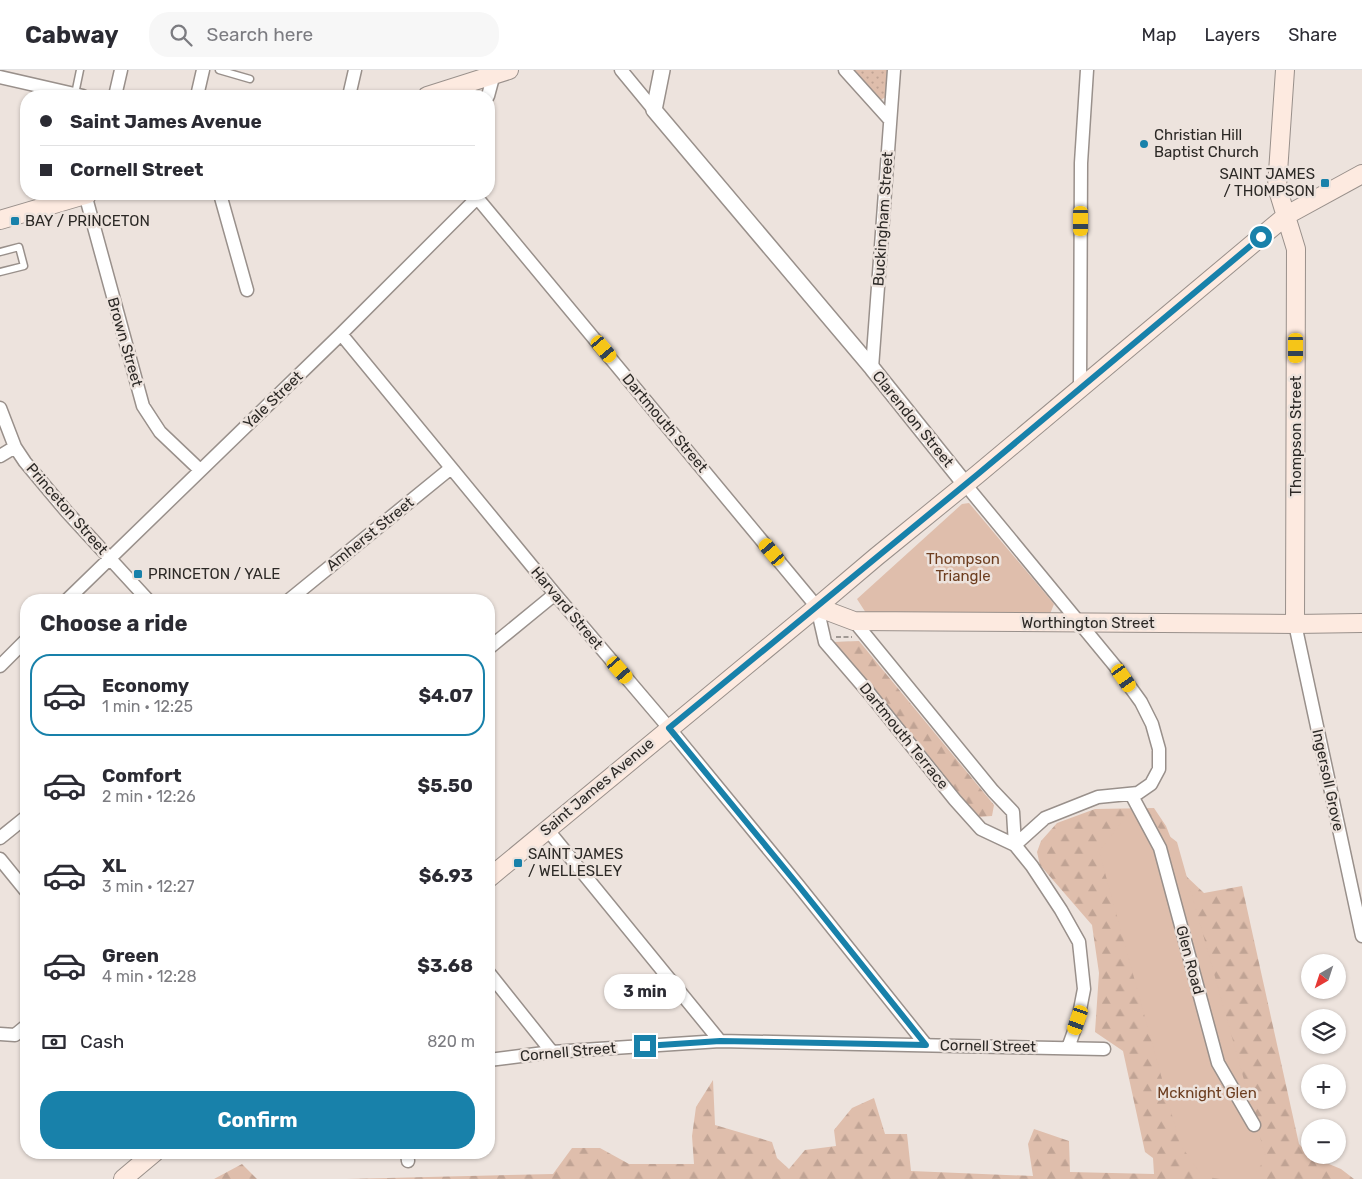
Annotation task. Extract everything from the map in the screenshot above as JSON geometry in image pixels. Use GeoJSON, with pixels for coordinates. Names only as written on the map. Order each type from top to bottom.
{"type":"FeatureCollection","features":[{"type":"Feature","properties":{"kind":"main road","name":"Thompson Street"},"geometry":{"type":"LineString","coordinates":[[1285,70],[1278,187],[1296,249],[1295,624]]}},
{"type":"Feature","properties":{"kind":"main road"},"geometry":{"type":"LineString","coordinates":[[444,90],[499,71]]}},
{"type":"Feature","properties":{"kind":"main road","name":"Saint James Avenue"},"geometry":{"type":"LineString","coordinates":[[495,873],[1287,215],[1362,174]]}},
{"type":"Feature","properties":{"kind":"main road"},"geometry":{"type":"LineString","coordinates":[[0,220],[66,200]]}},
{"type":"Feature","properties":{"kind":"main road","name":"Worthington Street"},"geometry":{"type":"LineString","coordinates":[[817,607],[855,629],[1080,623],[1362,623]]}},
{"type":"Feature","properties":{"kind":"main road"},"geometry":{"type":"LineString","coordinates":[[124,1178],[147,1159]]}},
{"type":"Feature","properties":{"kind":"street"},"geometry":{"type":"LineString","coordinates":[[116,90],[121,70]]}},
{"type":"Feature","properties":{"kind":"street"},"geometry":{"type":"LineString","coordinates":[[198,90],[203,70]]}},
{"type":"Feature","properties":{"kind":"street"},"geometry":{"type":"LineString","coordinates":[[350,90],[354,70]]}},
{"type":"Feature","properties":{"kind":"street","name":"Clarendon Street"},"geometry":{"type":"LineString","coordinates":[[621,70],[872,368],[1080,623],[1136,695],[1152,724],[1159,749],[1159,769],[1151,784],[1138,793],[1098,797],[1045,818],[1015,845]]}},
{"type":"Feature","properties":{"kind":"street"},"geometry":{"type":"LineString","coordinates":[[654,110],[662,70]]}},
{"type":"Feature","properties":{"kind":"street"},"geometry":{"type":"LineString","coordinates":[[845,70],[890,120]]}},
{"type":"Feature","properties":{"kind":"street","name":"Buckingham Street"},"geometry":{"type":"LineString","coordinates":[[872,368],[894,70]]}},
{"type":"Feature","properties":{"kind":"street"},"geometry":{"type":"LineString","coordinates":[[1080,388],[1082,163],[1087,70]]}},
{"type":"Feature","properties":{"kind":"street"},"geometry":{"type":"LineString","coordinates":[[491,90],[499,71]]}},
{"type":"Feature","properties":{"kind":"street"},"geometry":{"type":"LineString","coordinates":[[0,77],[57,90]]}},
{"type":"Feature","properties":{"kind":"street","name":"Brown Street"},"geometry":{"type":"LineString","coordinates":[[88,200],[143,406],[160,432],[200,470]]}},
{"type":"Feature","properties":{"kind":"street"},"geometry":{"type":"LineString","coordinates":[[222,200],[247,290]]}},
{"type":"Feature","properties":{"kind":"street","name":"Yale Street"},"geometry":{"type":"LineString","coordinates":[[73,594],[341,334],[471,200]]}},
{"type":"Feature","properties":{"kind":"street","name":"Dartmouth Street"},"geometry":{"type":"LineString","coordinates":[[478,200],[817,607]]}},
{"type":"Feature","properties":{"kind":"street","name":"Harvard Street"},"geometry":{"type":"LineString","coordinates":[[341,334],[555,594],[669,728],[926,1045]]}},
{"type":"Feature","properties":{"kind":"street","name":"Princeton Street"},"geometry":{"type":"LineString","coordinates":[[0,408],[14,447],[67,512],[143,594]]}},
{"type":"Feature","properties":{"kind":"street"},"geometry":{"type":"LineString","coordinates":[[0,456],[14,447]]}},
{"type":"Feature","properties":{"kind":"street","name":"Amherst Street"},"geometry":{"type":"LineString","coordinates":[[296,594],[451,468]]}},
{"type":"Feature","properties":{"kind":"street"},"geometry":{"type":"LineString","coordinates":[[495,643],[555,594]]}},
{"type":"Feature","properties":{"kind":"street","name":"Dartmouth Terrace"},"geometry":{"type":"LineString","coordinates":[[817,607],[826,642],[870,693],[955,800],[981,829],[1015,845],[1037,873],[1061,910],[1079,942],[1084,989],[1078,1020],[1068,1048]]}},
{"type":"Feature","properties":{"kind":"street","name":"Ingersoll Grove"},"geometry":{"type":"LineString","coordinates":[[1295,624],[1362,936]]}},
{"type":"Feature","properties":{"kind":"street"},"geometry":{"type":"LineString","coordinates":[[855,629],[1013,812],[1015,845]]}},
{"type":"Feature","properties":{"kind":"street"},"geometry":{"type":"LineString","coordinates":[[0,666],[20,646]]}},
{"type":"Feature","properties":{"kind":"street","name":"Glen Road"},"geometry":{"type":"LineString","coordinates":[[1131,794],[1160,848],[1218,1062],[1254,1125]]}},
{"type":"Feature","properties":{"kind":"street"},"geometry":{"type":"LineString","coordinates":[[0,838],[20,822]]}},
{"type":"Feature","properties":{"kind":"street"},"geometry":{"type":"LineString","coordinates":[[547,829],[720,1041]]}},
{"type":"Feature","properties":{"kind":"street"},"geometry":{"type":"LineString","coordinates":[[0,859],[20,884]]}},
{"type":"Feature","properties":{"kind":"street"},"geometry":{"type":"LineString","coordinates":[[495,980],[552,1052]]}},
{"type":"Feature","properties":{"kind":"street"},"geometry":{"type":"LineString","coordinates":[[0,1034],[15,1036],[20,1031]]}},
{"type":"Feature","properties":{"kind":"street","name":"Cornell Street"},"geometry":{"type":"LineString","coordinates":[[495,1059],[552,1052],[720,1041],[1104,1049]]}},
{"type":"Feature","properties":{"kind":"lane"},"geometry":{"type":"LineString","coordinates":[[79,90],[80,70]]}},
{"type":"Feature","properties":{"kind":"lane"},"geometry":{"type":"LineString","coordinates":[[219,70],[250,79]]}},
{"type":"Feature","properties":{"kind":"lane"},"geometry":{"type":"LineString","coordinates":[[0,252],[18,247],[24,266],[0,272]]}},
{"type":"Feature","properties":{"kind":"path"},"geometry":{"type":"LineString","coordinates":[[832,637],[855,629]]}},
{"type":"Feature","properties":{"kind":"green space"},"geometry":{"type":"Polygon","coordinates":[[[851,70],[888,70],[886,97],[880,100],[851,70]]]}},
{"type":"Feature","properties":{"kind":"green space","name":"Thompson Triangle"},"geometry":{"type":"Polygon","coordinates":[[[969,503],[1054,604],[1050,614],[866,613],[857,599],[962,504],[969,503]]]}},
{"type":"Feature","properties":{"kind":"green space"},"geometry":{"type":"Polygon","coordinates":[[[859,641],[994,805],[992,816],[978,817],[833,642],[859,641]]]}},
{"type":"Feature","properties":{"kind":"green space","name":"Mcknight Glen"},"geometry":{"type":"Polygon","coordinates":[[[1133,808],[1177,842],[1266,1158],[1251,1179],[1220,1179],[1202,1176],[1180,1144],[1099,851],[1133,808]]]}},
{"type":"Feature","properties":{"kind":"green space"},"geometry":{"type":"Polygon","coordinates":[[[1154,808],[1166,826],[1186,876],[1204,893],[1242,886],[1299,1144],[1301,1146],[1301,1164],[1329,1164],[1341,1169],[1354,1179],[346,1179],[553,1174],[572,1148],[600,1148],[629,1164],[694,1164],[692,1136],[696,1107],[713,1080],[715,1125],[772,1142],[777,1158],[789,1169],[805,1150],[836,1146],[834,1130],[852,1108],[874,1098],[885,1134],[907,1134],[911,1171],[1033,1176],[1028,1144],[1034,1129],[1069,1141],[1070,1172],[1154,1174],[1153,1158],[1145,1152],[1123,1051],[1095,1032],[1099,973],[1092,925],[1040,865],[1037,852],[1041,841],[1057,823],[1095,809],[1154,808]]]}},
{"type":"Feature","properties":{"kind":"green space"},"geometry":{"type":"Polygon","coordinates":[[[242,1164],[257,1179],[214,1179],[242,1164]]]}},
{"type":"Feature","properties":{"kind":"place","name":"Christian Hill Baptist Church"},"geometry":{"type":"Point","coordinates":[1144,144]}},
{"type":"Feature","properties":{"kind":"place","name":"SAINT JAMES / THOMPSON"},"geometry":{"type":"Point","coordinates":[1325,183]}},
{"type":"Feature","properties":{"kind":"place","name":"BAY / PRINCETON"},"geometry":{"type":"Point","coordinates":[15,221]}},
{"type":"Feature","properties":{"kind":"place","name":"PRINCETON / YALE"},"geometry":{"type":"Point","coordinates":[138,574]}},
{"type":"Feature","properties":{"kind":"place","name":"SAINT JAMES / WELLESLEY"},"geometry":{"type":"Point","coordinates":[518,863]}},
{"type":"Feature","properties":{"kind":"route"},"geometry":{"type":"LineString","coordinates":[[645,1046],[720,1041],[926,1045],[669,728],[978,474],[1261,237]]}}]}
